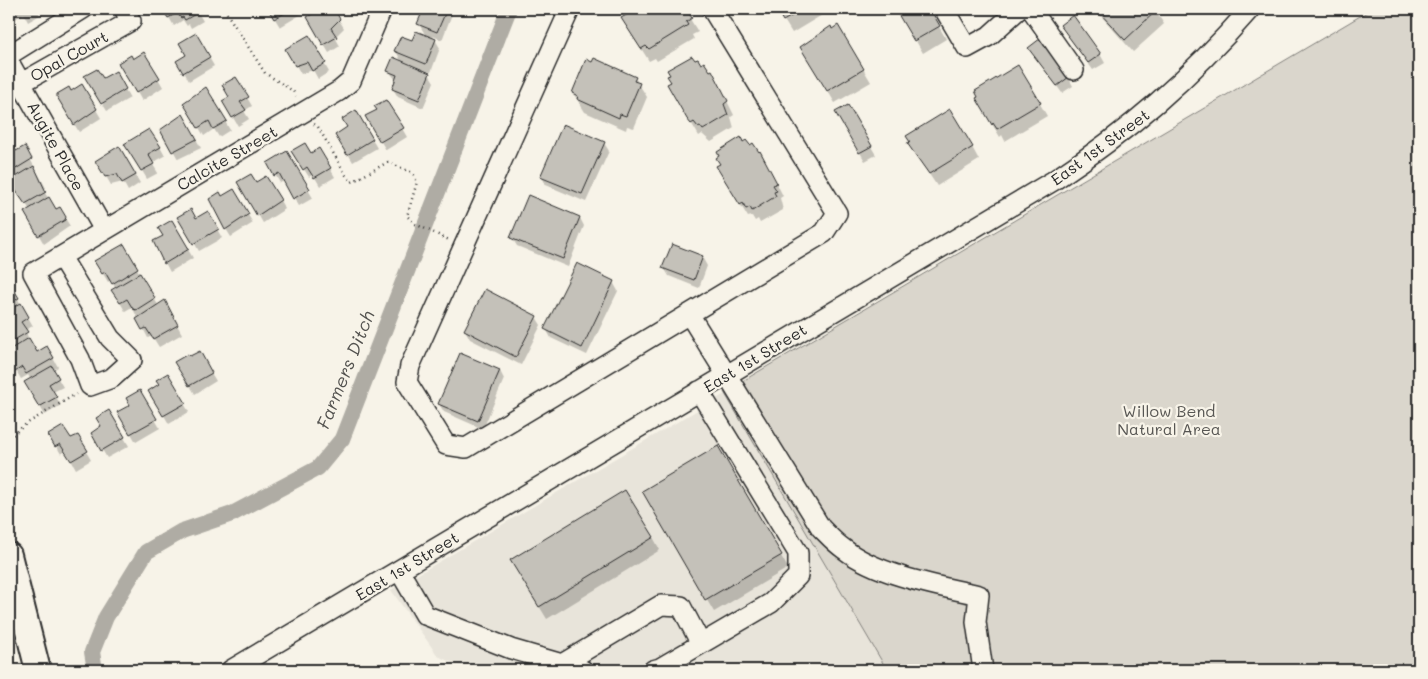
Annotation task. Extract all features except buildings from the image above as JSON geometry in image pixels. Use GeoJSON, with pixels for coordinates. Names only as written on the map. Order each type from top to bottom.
{"type":"FeatureCollection","features":[{"type":"Feature","properties":{"kind":"main road"},"geometry":{"type":"LineString","coordinates":[[9,555],[38,670]]}},
{"type":"Feature","properties":{"kind":"street","name":"Opal Court"},"geometry":{"type":"LineString","coordinates":[[9,55],[84,9]]}},
{"type":"Feature","properties":{"kind":"street","name":"Opal Court"},"geometry":{"type":"LineString","coordinates":[[15,86],[131,21],[124,9]]}},
{"type":"Feature","properties":{"kind":"street","name":"Calcite Street"},"geometry":{"type":"LineString","coordinates":[[90,386],[80,360],[33,273],[306,112],[351,81],[382,9]]}},
{"type":"Feature","properties":{"kind":"street"},"geometry":{"type":"LineString","coordinates":[[570,9],[410,366],[407,382],[446,445],[466,448],[824,233],[837,213],[712,9]]}},
{"type":"Feature","properties":{"kind":"street"},"geometry":{"type":"LineString","coordinates":[[944,9],[967,48],[989,36],[1019,9]]}},
{"type":"Feature","properties":{"kind":"street"},"geometry":{"type":"LineString","coordinates":[[1032,9],[1074,70]]}},
{"type":"Feature","properties":{"kind":"street","name":"East 1st Street"},"geometry":{"type":"LineString","coordinates":[[231,670],[1053,181],[1097,152],[1179,86],[1250,9]]}},
{"type":"Feature","properties":{"kind":"street","name":"Augite Place"},"geometry":{"type":"LineString","coordinates":[[9,62],[15,86],[104,230]]}},
{"type":"Feature","properties":{"kind":"street"},"geometry":{"type":"LineString","coordinates":[[61,257],[110,338],[132,360],[112,378],[90,386]]}},
{"type":"Feature","properties":{"kind":"street"},"geometry":{"type":"LineString","coordinates":[[689,314],[821,528],[844,550],[878,567],[911,578],[979,595],[976,622],[983,670]]}},
{"type":"Feature","properties":{"kind":"street"},"geometry":{"type":"LineString","coordinates":[[653,670],[660,668],[771,603],[798,576],[798,553],[699,391]]}},
{"type":"Feature","properties":{"kind":"street"},"geometry":{"type":"LineString","coordinates":[[399,570],[425,615],[511,649],[583,670]]}},
{"type":"Feature","properties":{"kind":"street"},"geometry":{"type":"LineString","coordinates":[[562,664],[660,604],[681,606],[701,644]]}},
{"type":"Feature","properties":{"kind":"path"},"geometry":{"type":"LineString","coordinates":[[224,9],[265,73],[293,91],[352,182],[388,162],[413,173],[417,182],[407,216],[415,224],[440,235]]}},
{"type":"Feature","properties":{"kind":"path"},"geometry":{"type":"LineString","coordinates":[[9,438],[26,424],[90,386]]}},
{"type":"Feature","properties":{"kind":"shaded area"},"geometry":{"type":"Polygon","coordinates":[[[803,348],[906,670],[467,670],[438,656],[391,590],[803,348]]]}},
{"type":"Feature","properties":{"kind":"green space","name":"Willow Bend Natural Area"},"geometry":{"type":"Polygon","coordinates":[[[1372,9],[1419,9],[1419,670],[887,670],[724,392],[1372,9]]]}},
{"type":"Feature","properties":{"kind":"waterway","name":"Farmers Ditch"},"geometry":{"type":"LineString","coordinates":[[95,670],[92,652],[106,617],[146,552],[182,531],[232,514],[318,468],[342,439],[509,9]]}}]}
